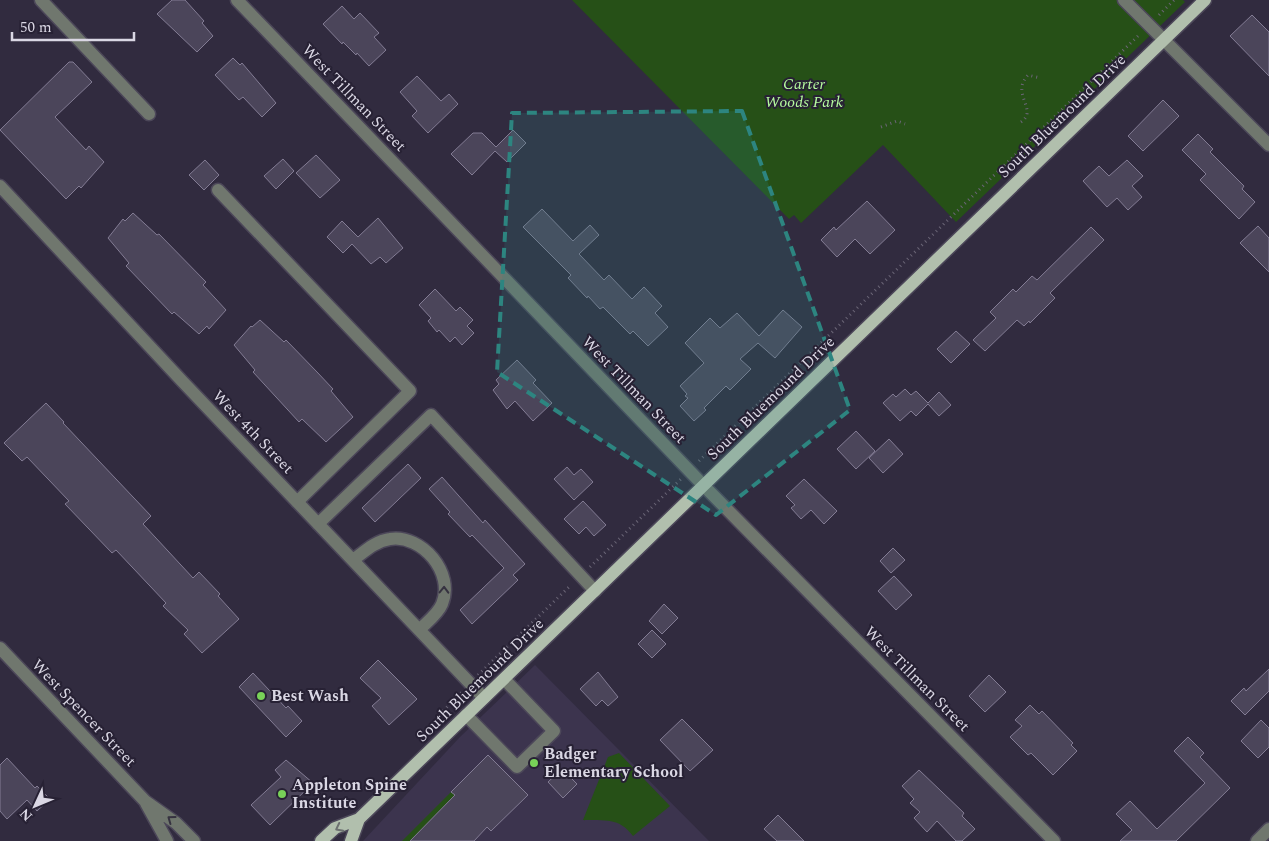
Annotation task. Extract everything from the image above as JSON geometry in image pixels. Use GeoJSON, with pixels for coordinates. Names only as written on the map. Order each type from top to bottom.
{"type":"FeatureCollection","features":[{"type":"Feature","properties":{"kind":"main road","name":"South Bluemound Drive"},"geometry":{"type":"LineString","coordinates":[[321,841],[335,828],[359,819],[1205,0]]}},
{"type":"Feature","properties":{"kind":"main road","name":"South Bluemound Drive"},"geometry":{"type":"LineString","coordinates":[[351,841],[359,819]]}},
{"type":"Feature","properties":{"kind":"street"},"geometry":{"type":"LineString","coordinates":[[41,0],[148,114]]}},
{"type":"Feature","properties":{"kind":"street","name":"West Tillman Street"},"geometry":{"type":"LineString","coordinates":[[237,0],[689,471],[1054,841]]}},
{"type":"Feature","properties":{"kind":"street"},"geometry":{"type":"LineString","coordinates":[[1124,0],[1269,145]]}},
{"type":"Feature","properties":{"kind":"street","name":"West 4th Street"},"geometry":{"type":"LineString","coordinates":[[0,186],[484,698]]}},
{"type":"Feature","properties":{"kind":"street"},"geometry":{"type":"LineString","coordinates":[[218,190],[410,391],[297,502]]}},
{"type":"Feature","properties":{"kind":"street"},"geometry":{"type":"LineString","coordinates":[[318,524],[431,415],[595,591]]}},
{"type":"Feature","properties":{"kind":"street"},"geometry":{"type":"LineString","coordinates":[[353,560],[375,544],[391,538],[410,541],[432,557],[442,572],[444,598],[439,609],[419,630]]}},
{"type":"Feature","properties":{"kind":"street","name":"West Spencer Street"},"geometry":{"type":"LineString","coordinates":[[0,648],[145,801],[176,823],[194,841]]}},
{"type":"Feature","properties":{"kind":"street"},"geometry":{"type":"LineString","coordinates":[[466,715],[517,767],[524,761],[554,732],[504,679]]}},
{"type":"Feature","properties":{"kind":"street","name":"West Spencer Street"},"geometry":{"type":"LineString","coordinates":[[145,801],[167,841]]}},
{"type":"Feature","properties":{"kind":"street"},"geometry":{"type":"LineString","coordinates":[[1257,841],[1269,829]]}},
{"type":"Feature","properties":{"kind":"path"},"geometry":{"type":"LineString","coordinates":[[480,673],[1174,0]]}},
{"type":"Feature","properties":{"kind":"path"},"geometry":{"type":"LineString","coordinates":[[1021,122],[1028,113],[1021,95],[1023,80],[1028,75],[1040,78]]}},
{"type":"Feature","properties":{"kind":"path"},"geometry":{"type":"LineString","coordinates":[[881,127],[897,121],[904,124]]}},
{"type":"Feature","properties":{"kind":"path"},"geometry":{"type":"LineString","coordinates":[[445,716],[441,713],[458,696]]}},
{"type":"Feature","properties":{"kind":"highlighted area"},"geometry":{"type":"Polygon","coordinates":[[[742,111],[850,410],[716,515],[497,372],[512,113],[742,111]]]}},
{"type":"Feature","properties":{"kind":"shaded area","name":"Badger Elementary School"},"geometry":{"type":"Polygon","coordinates":[[[535,665],[709,841],[363,841],[460,737],[535,665]]]}},
{"type":"Feature","properties":{"kind":"green space","name":"Carter Woods Park"},"geometry":{"type":"Polygon","coordinates":[[[572,0],[1183,0],[1185,2],[956,222],[883,145],[801,223],[794,215],[789,219],[572,0]]]}},
{"type":"Feature","properties":{"kind":"green space"},"geometry":{"type":"Polygon","coordinates":[[[619,753],[670,806],[633,836],[628,830],[611,821],[583,820],[608,757],[619,753]]]}},
{"type":"Feature","properties":{"kind":"green space"},"geometry":{"type":"Polygon","coordinates":[[[451,792],[455,795],[410,841],[402,841],[451,792]]]}},
{"type":"Feature","properties":{"kind":"building"},"geometry":{"type":"Polygon","coordinates":[[[172,0],[185,0],[204,21],[202,23],[213,36],[197,52],[157,14],[172,0]]]}},
{"type":"Feature","properties":{"kind":"building"},"geometry":{"type":"Polygon","coordinates":[[[342,6],[354,19],[360,13],[379,33],[374,37],[386,50],[369,66],[357,53],[356,55],[343,42],[342,44],[323,24],[342,6]]]}},
{"type":"Feature","properties":{"kind":"building"},"geometry":{"type":"Polygon","coordinates":[[[1252,15],[1269,32],[1269,76],[1230,36],[1252,15]]]}},
{"type":"Feature","properties":{"kind":"building"},"geometry":{"type":"Polygon","coordinates":[[[233,58],[240,65],[242,63],[276,103],[262,117],[243,97],[239,100],[215,75],[233,58]]]}},
{"type":"Feature","properties":{"kind":"building"},"geometry":{"type":"Polygon","coordinates":[[[69,62],[73,62],[92,82],[55,117],[86,150],[89,146],[104,162],[81,188],[79,186],[66,199],[0,130],[69,62]]]}},
{"type":"Feature","properties":{"kind":"building"},"geometry":{"type":"Polygon","coordinates":[[[417,76],[441,101],[449,94],[458,104],[428,133],[412,116],[417,111],[400,92],[417,76]]]}},
{"type":"Feature","properties":{"kind":"building"},"geometry":{"type":"Polygon","coordinates":[[[1163,100],[1179,116],[1143,151],[1128,136],[1163,100]]]}},
{"type":"Feature","properties":{"kind":"building"},"geometry":{"type":"Polygon","coordinates":[[[513,130],[526,143],[507,162],[495,151],[472,175],[451,154],[473,133],[482,133],[496,147],[513,130]]]}},
{"type":"Feature","properties":{"kind":"building"},"geometry":{"type":"Polygon","coordinates":[[[1198,134],[1213,149],[1210,152],[1244,186],[1242,189],[1255,202],[1239,219],[1200,180],[1206,174],[1182,150],[1198,134]]]}},
{"type":"Feature","properties":{"kind":"building"},"geometry":{"type":"Polygon","coordinates":[[[316,155],[340,180],[320,198],[296,173],[316,155]]]}},
{"type":"Feature","properties":{"kind":"building"},"geometry":{"type":"Polygon","coordinates":[[[283,159],[294,171],[276,189],[264,176],[283,159]]]}},
{"type":"Feature","properties":{"kind":"building"},"geometry":{"type":"Polygon","coordinates":[[[205,160],[219,175],[204,190],[189,175],[205,160]]]}},
{"type":"Feature","properties":{"kind":"building"},"geometry":{"type":"Polygon","coordinates":[[[1127,160],[1143,176],[1132,186],[1142,197],[1128,210],[1117,198],[1107,207],[1083,181],[1099,166],[1109,176],[1127,160]]]}},
{"type":"Feature","properties":{"kind":"building"},"geometry":{"type":"Polygon","coordinates":[[[867,201],[895,230],[870,254],[855,239],[837,257],[821,240],[834,227],[836,230],[867,201]]]}},
{"type":"Feature","properties":{"kind":"building"},"geometry":{"type":"Polygon","coordinates":[[[542,209],[573,241],[590,225],[599,235],[579,254],[604,280],[609,275],[632,299],[644,287],[662,306],[655,313],[668,327],[648,346],[633,331],[630,334],[603,307],[600,309],[588,296],[587,298],[568,278],[571,275],[523,227],[542,209]]]}},
{"type":"Feature","properties":{"kind":"building"},"geometry":{"type":"Polygon","coordinates":[[[133,213],[157,235],[159,234],[206,282],[203,285],[226,310],[209,329],[207,326],[199,334],[174,312],[172,314],[126,266],[129,263],[108,238],[123,219],[125,221],[133,213]]]}},
{"type":"Feature","properties":{"kind":"building"},"geometry":{"type":"Polygon","coordinates":[[[378,218],[403,248],[386,263],[380,257],[371,264],[352,244],[343,253],[327,237],[342,221],[358,237],[378,218]]]}},
{"type":"Feature","properties":{"kind":"building"},"geometry":{"type":"Polygon","coordinates":[[[1258,226],[1269,238],[1269,272],[1240,243],[1258,226]]]}},
{"type":"Feature","properties":{"kind":"building"},"geometry":{"type":"Polygon","coordinates":[[[1091,227],[1104,240],[1050,293],[1055,298],[1030,323],[1029,321],[1024,326],[1017,320],[985,351],[973,340],[996,318],[990,312],[1013,289],[1016,292],[1032,276],[1037,280],[1091,227]]]}},
{"type":"Feature","properties":{"kind":"building"},"geometry":{"type":"Polygon","coordinates":[[[435,289],[456,311],[460,307],[473,320],[467,326],[474,333],[462,345],[455,337],[450,342],[439,330],[437,332],[428,321],[431,318],[419,305],[435,289]]]}},
{"type":"Feature","properties":{"kind":"building"},"geometry":{"type":"Polygon","coordinates":[[[783,310],[802,327],[775,358],[758,343],[740,359],[751,369],[730,390],[726,386],[694,421],[680,406],[688,398],[680,386],[704,363],[685,343],[710,318],[720,328],[737,313],[759,336],[783,310]]]}},
{"type":"Feature","properties":{"kind":"building"},"geometry":{"type":"Polygon","coordinates":[[[260,320],[284,342],[286,340],[317,372],[333,389],[331,391],[353,417],[326,442],[302,419],[299,422],[253,372],[255,370],[234,345],[251,326],[260,320]]]}},
{"type":"Feature","properties":{"kind":"building"},"geometry":{"type":"Polygon","coordinates":[[[956,331],[970,344],[951,363],[937,349],[956,331]]]}},
{"type":"Feature","properties":{"kind":"building"},"geometry":{"type":"Polygon","coordinates":[[[517,360],[536,380],[533,383],[552,403],[533,421],[515,401],[507,409],[493,390],[499,384],[496,380],[517,360]]]}},
{"type":"Feature","properties":{"kind":"building"},"geometry":{"type":"Polygon","coordinates":[[[905,389],[911,395],[916,391],[928,403],[939,392],[951,405],[939,416],[928,404],[916,416],[911,411],[900,421],[883,403],[893,394],[896,397],[905,389]]]}},
{"type":"Feature","properties":{"kind":"building"},"geometry":{"type":"Polygon","coordinates":[[[46,403],[151,516],[143,524],[193,578],[199,572],[220,594],[218,596],[239,619],[202,653],[184,634],[188,630],[163,606],[166,603],[116,550],[112,553],[65,504],[69,501],[27,457],[22,461],[4,443],[46,403]]]}},
{"type":"Feature","properties":{"kind":"building"},"geometry":{"type":"Polygon","coordinates":[[[856,431],[875,451],[856,469],[837,449],[856,431]]]}},
{"type":"Feature","properties":{"kind":"building"},"geometry":{"type":"Polygon","coordinates":[[[889,439],[903,454],[883,473],[869,458],[889,439]]]}},
{"type":"Feature","properties":{"kind":"building"},"geometry":{"type":"Polygon","coordinates":[[[408,464],[421,478],[375,522],[362,508],[408,464]]]}},
{"type":"Feature","properties":{"kind":"building"},"geometry":{"type":"Polygon","coordinates":[[[567,467],[574,475],[581,469],[593,482],[574,500],[554,479],[567,467]]]}},
{"type":"Feature","properties":{"kind":"building"},"geometry":{"type":"Polygon","coordinates":[[[442,477],[483,523],[485,520],[525,564],[513,575],[518,580],[472,624],[460,610],[504,568],[472,535],[470,537],[448,514],[450,512],[429,489],[442,477]]]}},
{"type":"Feature","properties":{"kind":"building"},"geometry":{"type":"Polygon","coordinates":[[[804,479],[837,511],[824,524],[811,510],[801,519],[791,508],[795,505],[786,496],[804,479]]]}},
{"type":"Feature","properties":{"kind":"building"},"geometry":{"type":"Polygon","coordinates":[[[583,501],[606,525],[594,536],[586,527],[579,534],[564,519],[583,501]]]}},
{"type":"Feature","properties":{"kind":"building"},"geometry":{"type":"Polygon","coordinates":[[[893,548],[905,560],[891,573],[880,561],[893,548]]]}},
{"type":"Feature","properties":{"kind":"building"},"geometry":{"type":"Polygon","coordinates":[[[894,576],[912,595],[896,610],[878,591],[894,576]]]}},
{"type":"Feature","properties":{"kind":"building"},"geometry":{"type":"Polygon","coordinates":[[[664,604],[678,618],[662,634],[649,621],[664,604]]]}},
{"type":"Feature","properties":{"kind":"building"},"geometry":{"type":"Polygon","coordinates":[[[652,630],[666,644],[652,658],[638,644],[652,630]]]}},
{"type":"Feature","properties":{"kind":"building"},"geometry":{"type":"Polygon","coordinates":[[[378,660],[417,699],[389,725],[372,706],[381,698],[360,678],[378,660]]]}},
{"type":"Feature","properties":{"kind":"building"},"geometry":{"type":"Polygon","coordinates":[[[1269,669],[1269,691],[1245,715],[1231,701],[1244,688],[1246,691],[1269,669]]]}},
{"type":"Feature","properties":{"kind":"building"},"geometry":{"type":"Polygon","coordinates":[[[598,672],[618,697],[608,706],[602,700],[596,706],[580,689],[598,672]]]}},
{"type":"Feature","properties":{"kind":"building","name":"Best Wash"},"geometry":{"type":"Polygon","coordinates":[[[253,673],[286,708],[288,706],[302,721],[286,737],[239,687],[253,673]]]}},
{"type":"Feature","properties":{"kind":"building"},"geometry":{"type":"Polygon","coordinates":[[[989,675],[1006,692],[985,712],[969,696],[989,675]]]}},
{"type":"Feature","properties":{"kind":"building"},"geometry":{"type":"Polygon","coordinates":[[[1030,705],[1039,714],[1042,711],[1073,743],[1071,745],[1077,751],[1053,775],[1031,753],[1028,755],[1010,737],[1022,726],[1015,720],[1030,705]]]}},
{"type":"Feature","properties":{"kind":"building"},"geometry":{"type":"Polygon","coordinates":[[[682,719],[713,750],[690,771],[660,740],[682,719]]]}},
{"type":"Feature","properties":{"kind":"building"},"geometry":{"type":"Polygon","coordinates":[[[1261,720],[1269,728],[1269,747],[1258,758],[1241,741],[1261,720]]]}},
{"type":"Feature","properties":{"kind":"building"},"geometry":{"type":"Polygon","coordinates":[[[1188,737],[1204,753],[1200,757],[1230,788],[1176,841],[1120,841],[1132,830],[1116,814],[1130,801],[1157,829],[1205,783],[1174,751],[1188,737]]]}},
{"type":"Feature","properties":{"kind":"building"},"geometry":{"type":"Polygon","coordinates":[[[488,755],[528,795],[491,831],[487,827],[474,841],[410,841],[455,795],[451,792],[488,755]]]}},
{"type":"Feature","properties":{"kind":"building"},"geometry":{"type":"Polygon","coordinates":[[[7,758],[35,788],[37,786],[50,799],[37,811],[27,800],[7,819],[0,811],[0,765],[7,758]]]}},
{"type":"Feature","properties":{"kind":"building","name":"Appleton Spine Institute"},"geometry":{"type":"Polygon","coordinates":[[[286,760],[313,783],[270,825],[251,805],[281,777],[275,770],[286,760]]]}},
{"type":"Feature","properties":{"kind":"building"},"geometry":{"type":"Polygon","coordinates":[[[562,769],[577,784],[563,798],[548,782],[562,769]]]}},
{"type":"Feature","properties":{"kind":"building"},"geometry":{"type":"Polygon","coordinates":[[[919,770],[964,813],[962,816],[975,829],[962,841],[956,841],[937,821],[927,832],[914,818],[920,812],[910,803],[914,799],[902,786],[919,770]]]}},
{"type":"Feature","properties":{"kind":"building"},"geometry":{"type":"Polygon","coordinates":[[[778,815],[804,841],[777,841],[764,829],[778,815]]]}},
{"type":"Feature","properties":{"kind":"place","name":"Best Wash"},"geometry":{"type":"Point","coordinates":[261,696]}},
{"type":"Feature","properties":{"kind":"place","name":"Badger Elementary School"},"geometry":{"type":"Point","coordinates":[534,763]}},
{"type":"Feature","properties":{"kind":"place","name":"Appleton Spine Institute"},"geometry":{"type":"Point","coordinates":[282,794]}}]}
